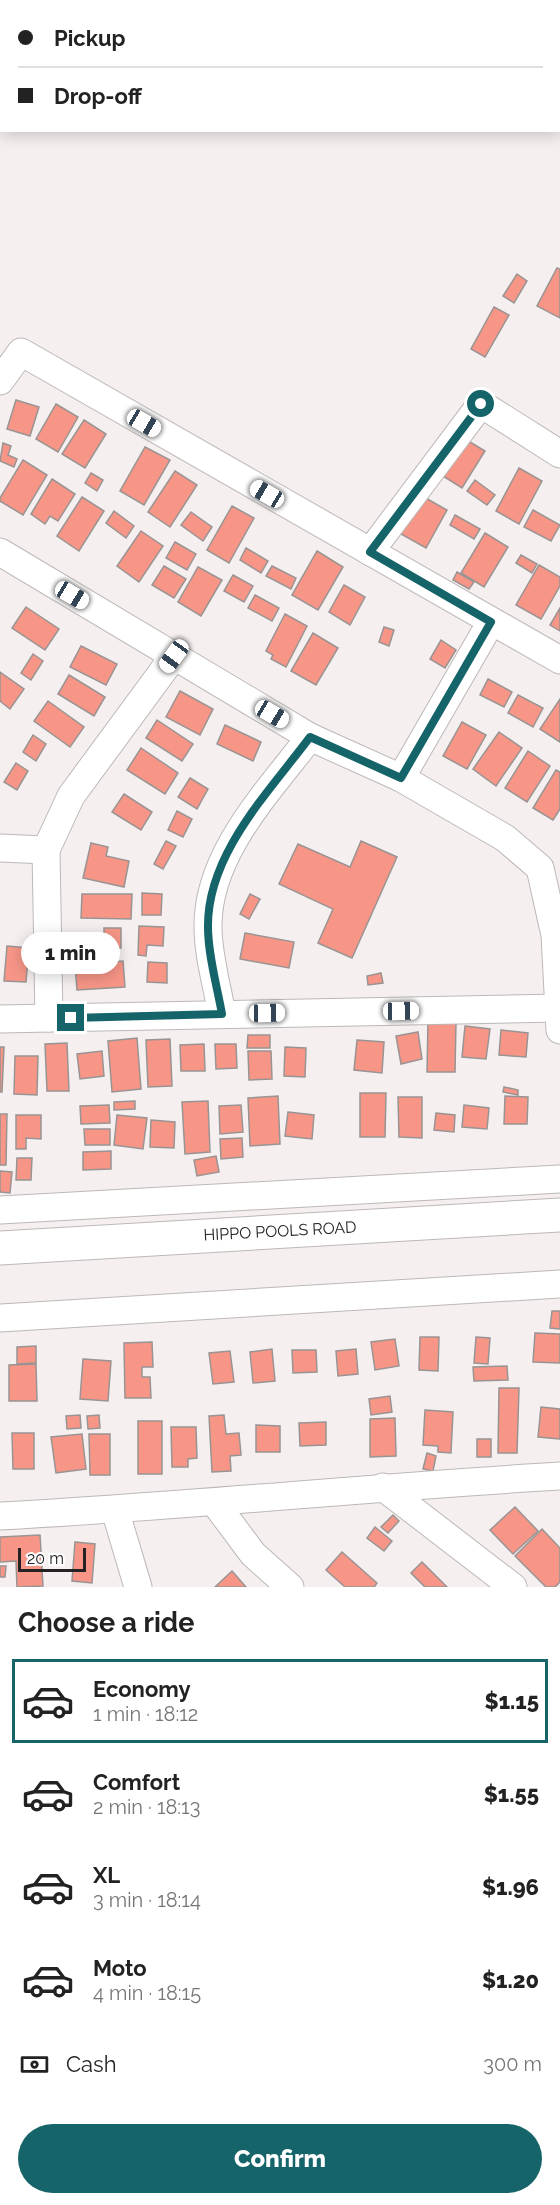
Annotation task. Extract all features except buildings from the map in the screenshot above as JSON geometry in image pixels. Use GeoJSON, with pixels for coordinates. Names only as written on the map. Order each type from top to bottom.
{"type":"FeatureCollection","features":[{"type":"Feature","properties":{"kind":"street"},"geometry":{"type":"LineString","coordinates":[[0,381],[21,352],[560,660]]}},
{"type":"Feature","properties":{"kind":"street"},"geometry":{"type":"LineString","coordinates":[[370,552],[481,404],[557,444]]}},
{"type":"Feature","properties":{"kind":"street"},"geometry":{"type":"LineString","coordinates":[[0,1019],[222,1014],[559,1019],[557,935],[540,868],[505,838],[401,778],[310,737],[174,656],[3,561]]}},
{"type":"Feature","properties":{"kind":"street"},"geometry":{"type":"LineString","coordinates":[[401,778],[491,622]]}},
{"type":"Feature","properties":{"kind":"street"},"geometry":{"type":"LineString","coordinates":[[49,1018],[45,850],[71,796],[174,656]]}},
{"type":"Feature","properties":{"kind":"street"},"geometry":{"type":"LineString","coordinates":[[222,1014],[208,927],[218,866],[248,819],[310,737]]}},
{"type":"Feature","properties":{"kind":"street"},"geometry":{"type":"LineString","coordinates":[[0,848],[45,850]]}},
{"type":"Feature","properties":{"kind":"street"},"geometry":{"type":"LineString","coordinates":[[0,1210],[560,1179]]}},
{"type":"Feature","properties":{"kind":"street","name":"HIPPO POOLS ROAD"},"geometry":{"type":"LineString","coordinates":[[0,1248],[560,1215]]}},
{"type":"Feature","properties":{"kind":"street"},"geometry":{"type":"LineString","coordinates":[[0,1318],[560,1284]]}},
{"type":"Feature","properties":{"kind":"street"},"geometry":{"type":"LineString","coordinates":[[0,1516],[215,1503],[383,1487],[560,1476]]}},
{"type":"Feature","properties":{"kind":"street"},"geometry":{"type":"LineString","coordinates":[[383,1487],[513,1587]]}},
{"type":"Feature","properties":{"kind":"street"},"geometry":{"type":"LineString","coordinates":[[215,1503],[253,1554],[290,1587]]}},
{"type":"Feature","properties":{"kind":"street"},"geometry":{"type":"LineString","coordinates":[[115,1510],[138,1587]]}},
{"type":"Feature","properties":{"kind":"route"},"geometry":{"type":"LineString","coordinates":[[71,1018],[222,1014],[208,927],[218,866],[248,819],[310,737],[401,778],[491,622],[370,552],[481,404]]}}]}
